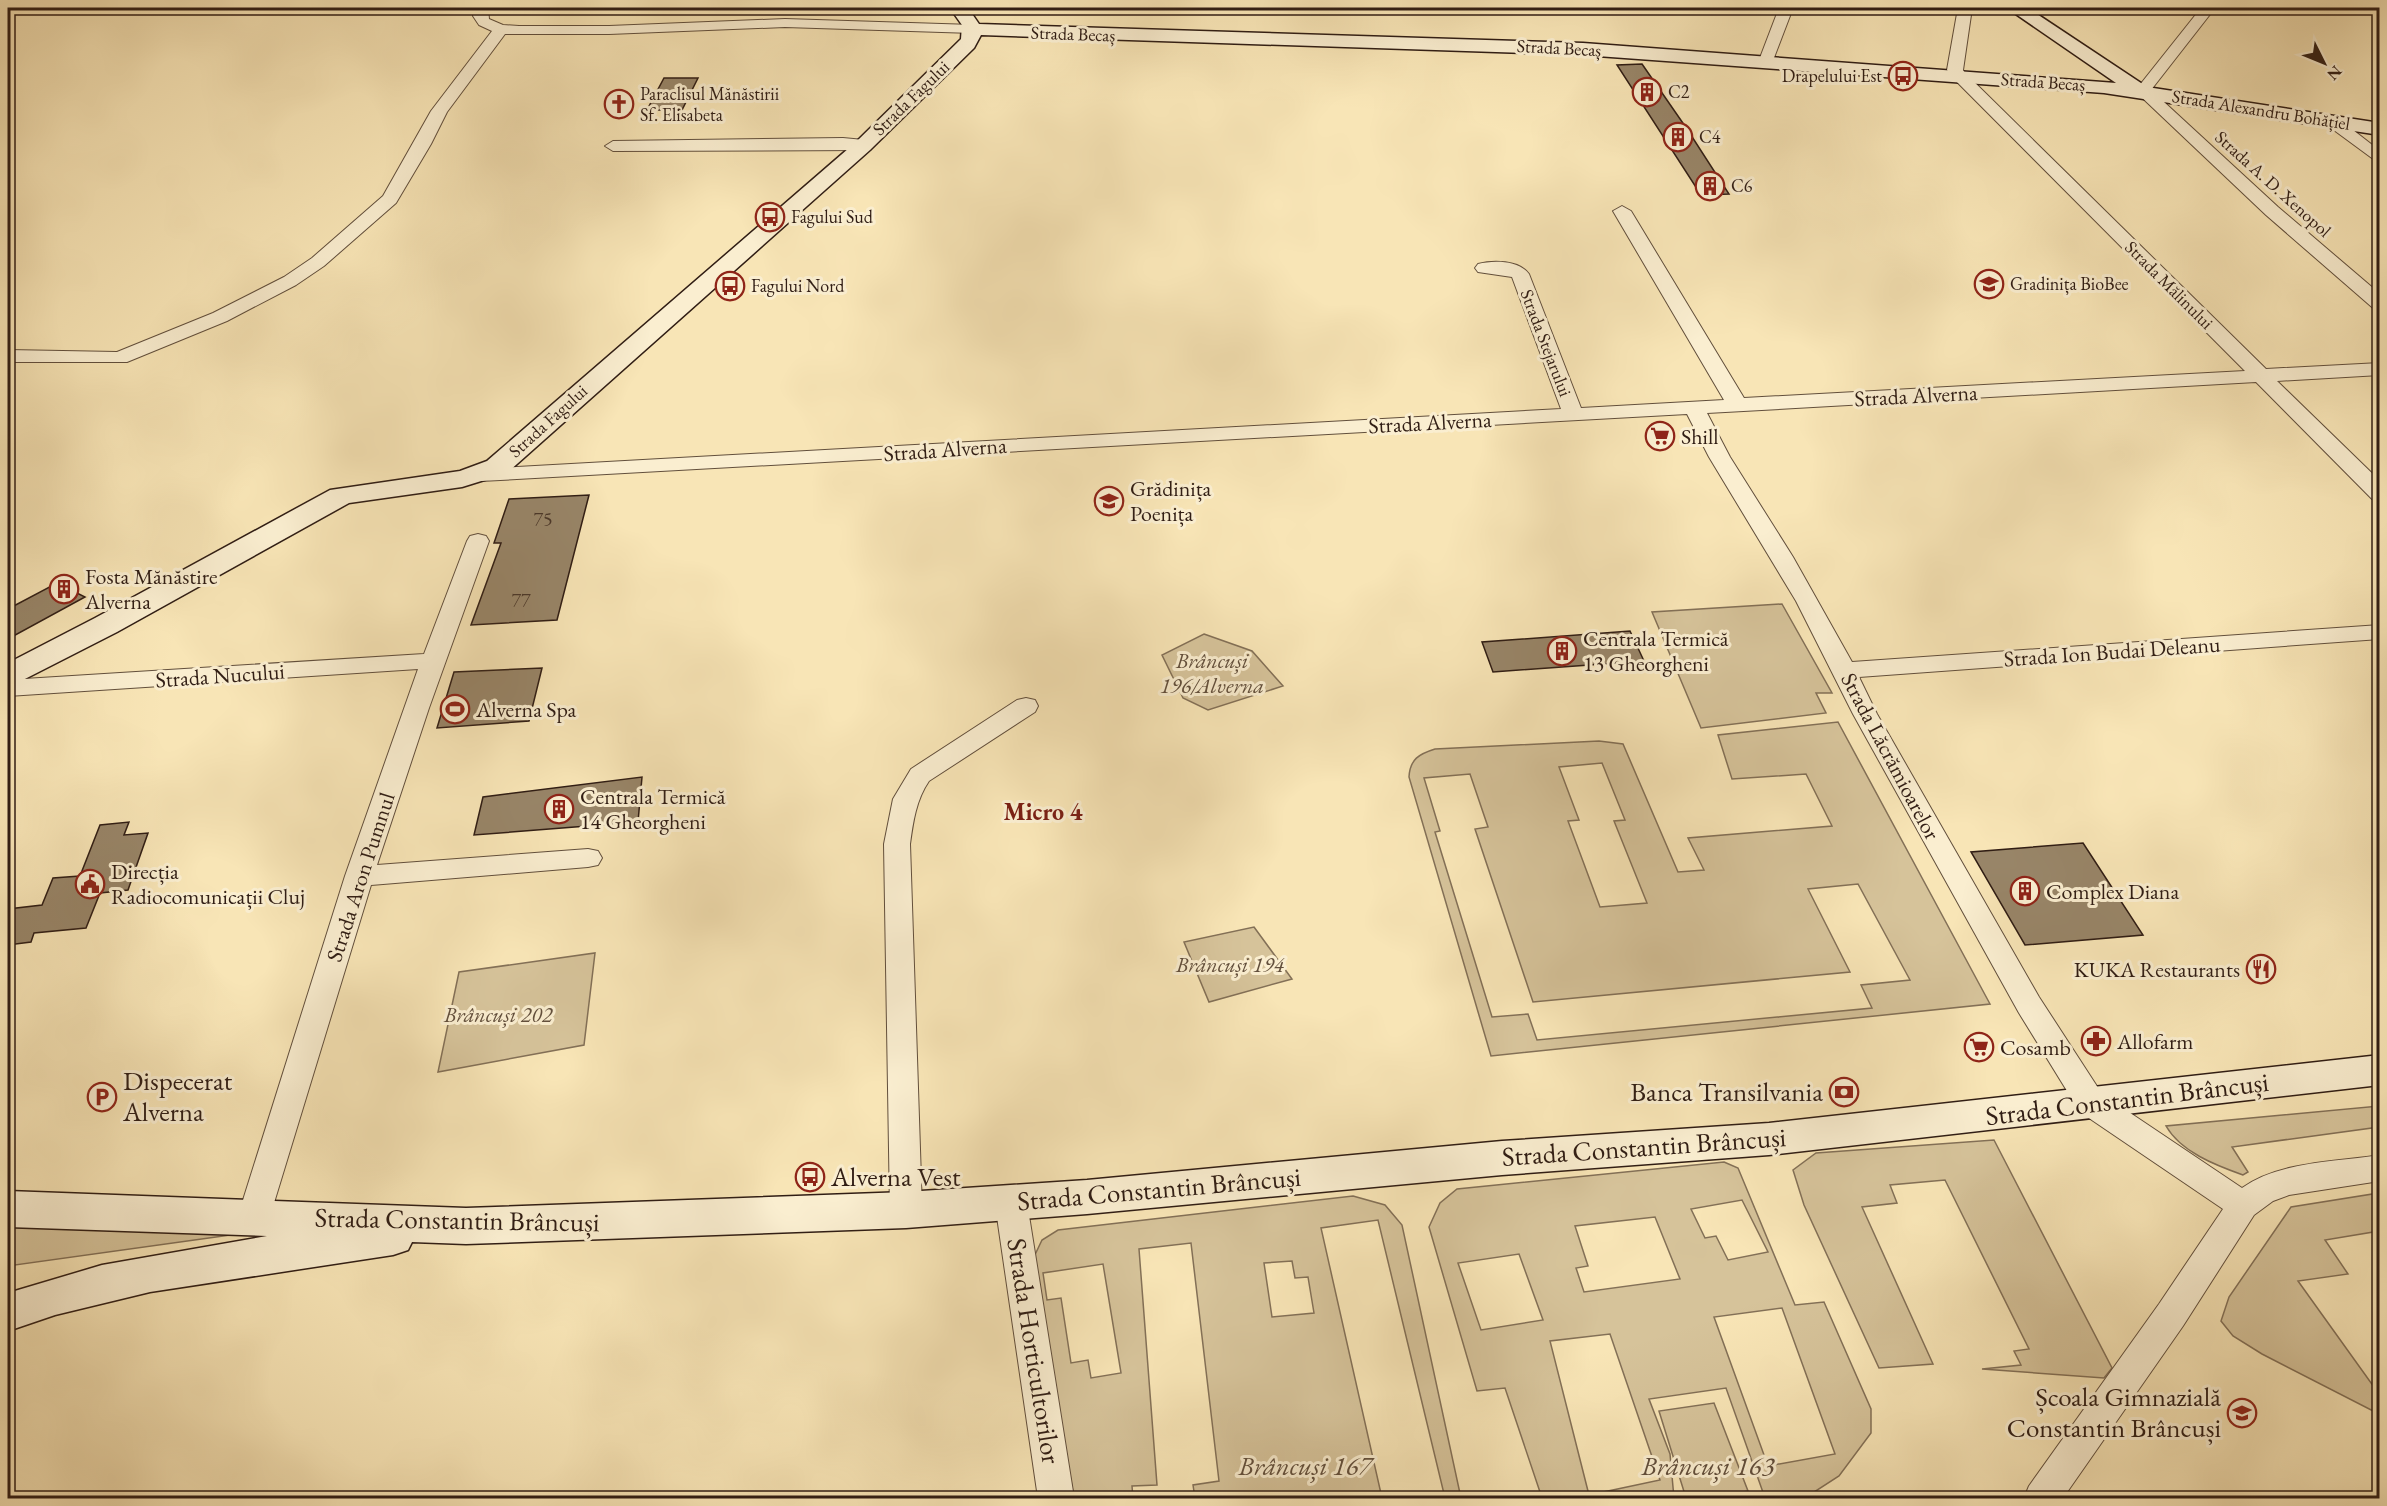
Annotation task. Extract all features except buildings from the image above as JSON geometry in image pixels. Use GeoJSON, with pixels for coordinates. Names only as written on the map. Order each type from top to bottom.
{"type":"FeatureCollection","features":[{"type":"Feature","properties":{"kind":"main road"},"geometry":{"type":"LineString","coordinates":[[959,8],[974,29]]}},
{"type":"Feature","properties":{"kind":"main road"},"geometry":{"type":"LineString","coordinates":[[2016,8],[2143,91]]}},
{"type":"Feature","properties":{"kind":"main road","name":"Strada Becaș"},"geometry":{"type":"LineString","coordinates":[[974,29],[1049,34],[1497,45],[1959,76],[2143,91]]}},
{"type":"Feature","properties":{"kind":"main road","name":"Strada Fagului"},"geometry":{"type":"LineString","coordinates":[[8,675],[106,625],[340,496],[481,475],[497,467],[864,146],[967,44],[973,36],[974,29]]}},
{"type":"Feature","properties":{"kind":"main road","name":"Strada Alexandru Bohățiel"},"geometry":{"type":"LineString","coordinates":[[2143,91],[2379,129]]}},
{"type":"Feature","properties":{"kind":"main road","name":"Strada Constantin Brâncuși"},"geometry":{"type":"LineString","coordinates":[[8,1209],[254,1216],[466,1226],[906,1210],[1011,1203],[1502,1158],[1769,1139],[2379,1070]]}},
{"type":"Feature","properties":{"kind":"main road"},"geometry":{"type":"LineString","coordinates":[[8,1312],[109,1280],[247,1257],[466,1226]]}},
{"type":"Feature","properties":{"kind":"street"},"geometry":{"type":"LineString","coordinates":[[481,8],[480,16],[484,22],[501,29],[609,30],[785,23],[974,29]]}},
{"type":"Feature","properties":{"kind":"street"},"geometry":{"type":"LineString","coordinates":[[1765,63],[1786,8]]}},
{"type":"Feature","properties":{"kind":"street"},"geometry":{"type":"LineString","coordinates":[[1959,76],[1955,70],[1965,8]]}},
{"type":"Feature","properties":{"kind":"street"},"geometry":{"type":"LineString","coordinates":[[2143,91],[2208,8]]}},
{"type":"Feature","properties":{"kind":"street"},"geometry":{"type":"LineString","coordinates":[[8,356],[120,358],[220,317],[290,281],[318,262],[390,199],[423,144],[439,111],[501,29]]}},
{"type":"Feature","properties":{"kind":"street","name":"Strada Mălinului"},"geometry":{"type":"LineString","coordinates":[[1959,76],[2379,494]]}},
{"type":"Feature","properties":{"kind":"street","name":"Strada A. D. Xenopol"},"geometry":{"type":"LineString","coordinates":[[2143,91],[2272,211],[2379,304]]}},
{"type":"Feature","properties":{"kind":"street"},"geometry":{"type":"LineString","coordinates":[[2333,122],[2379,159]]}},
{"type":"Feature","properties":{"kind":"street"},"geometry":{"type":"LineString","coordinates":[[613,146],[843,143],[864,146]]}},
{"type":"Feature","properties":{"kind":"street"},"geometry":{"type":"LineString","coordinates":[[1622,211],[1737,404]]}},
{"type":"Feature","properties":{"kind":"street","name":"Strada Stejarului"},"geometry":{"type":"LineString","coordinates":[[1484,268],[1511,268],[1520,274],[1573,414]]}},
{"type":"Feature","properties":{"kind":"street","name":"Strada Alverna"},"geometry":{"type":"LineString","coordinates":[[481,475],[2379,369]]}},
{"type":"Feature","properties":{"kind":"street","name":"Strada Lăcrămioarelor"},"geometry":{"type":"LineString","coordinates":[[1695,408],[1714,448],[1770,537],[1845,670],[1864,714],[2029,1005],[2091,1103]]}},
{"type":"Feature","properties":{"kind":"street","name":"Strada Aron Pumnul"},"geometry":{"type":"LineString","coordinates":[[254,1216],[359,876],[432,661],[478,541]]}},
{"type":"Feature","properties":{"kind":"street","name":"Strada Ion Budai Deleanu"},"geometry":{"type":"LineString","coordinates":[[1845,670],[2379,632]]}},
{"type":"Feature","properties":{"kind":"street","name":"Strada Nucului"},"geometry":{"type":"LineString","coordinates":[[8,688],[432,661]]}},
{"type":"Feature","properties":{"kind":"street"},"geometry":{"type":"LineString","coordinates":[[906,1210],[897,844],[902,810],[909,790],[920,775],[1026,706]]}},
{"type":"Feature","properties":{"kind":"street"},"geometry":{"type":"LineString","coordinates":[[359,876],[588,858]]}},
{"type":"Feature","properties":{"kind":"street"},"geometry":{"type":"LineString","coordinates":[[2091,1103],[2243,1205]]}},
{"type":"Feature","properties":{"kind":"street"},"geometry":{"type":"LineString","coordinates":[[2042,1498],[2171,1315],[2223,1232],[2243,1205],[2262,1191],[2289,1182],[2379,1168]]}},
{"type":"Feature","properties":{"kind":"street","name":"Strada Horticultorilor"},"geometry":{"type":"LineString","coordinates":[[1011,1203],[1056,1498]]}},
{"type":"Feature","properties":{"kind":"green space"},"geometry":{"type":"Polygon","coordinates":[[[1782,604],[1832,693],[1816,693],[1826,713],[1701,728],[1652,612],[1782,604]]]}},
{"type":"Feature","properties":{"kind":"green space","name":"Brâncuși 196/Alverna"},"geometry":{"type":"Polygon","coordinates":[[[1204,634],[1252,651],[1283,686],[1208,710],[1183,698],[1162,655],[1204,634]]]}},
{"type":"Feature","properties":{"kind":"green space"},"geometry":{"type":"Polygon","coordinates":[[[1838,722],[1990,1004],[1491,1056],[1409,777],[1413,762],[1420,755],[1435,749],[1599,741],[1623,744],[1678,872],[1704,870],[1688,838],[1832,826],[1806,774],[1732,779],[1718,735],[1838,722]],[[1602,763],[1559,767],[1579,820],[1568,821],[1600,907],[1647,903],[1614,821],[1625,820],[1602,763]],[[1470,774],[1424,778],[1440,831],[1435,832],[1492,1017],[1528,1014],[1537,1040],[1872,1008],[1861,985],[1910,980],[1858,884],[1808,889],[1850,972],[1533,1002],[1475,829],[1488,827],[1470,774]]]}},
{"type":"Feature","properties":{"kind":"green space","name":"Brâncuși 194"},"geometry":{"type":"Polygon","coordinates":[[[1254,927],[1292,979],[1209,1002],[1184,942],[1254,927]]]}},
{"type":"Feature","properties":{"kind":"green space","name":"Brâncuși 202"},"geometry":{"type":"Polygon","coordinates":[[[595,953],[584,1045],[438,1072],[459,972],[595,953]]]}},
{"type":"Feature","properties":{"kind":"green space"},"geometry":{"type":"Polygon","coordinates":[[[2379,1106],[2379,1127],[2232,1147],[2248,1172],[2243,1175],[2200,1157],[2180,1143],[2166,1126],[2379,1106]]]}},
{"type":"Feature","properties":{"kind":"green space"},"geometry":{"type":"Polygon","coordinates":[[[1994,1140],[2112,1368],[2104,1378],[1982,1369],[2021,1365],[2014,1351],[2029,1349],[1945,1180],[1890,1185],[1897,1203],[1862,1207],[1933,1364],[1879,1368],[1804,1205],[1793,1170],[1816,1153],[1994,1140]]]}},
{"type":"Feature","properties":{"kind":"green space"},"geometry":{"type":"Polygon","coordinates":[[[1724,1162],[1738,1168],[1795,1305],[1824,1302],[1871,1409],[1871,1433],[1839,1476],[1805,1498],[1765,1498],[1726,1388],[1649,1399],[1670,1454],[1674,1498],[1542,1498],[1505,1388],[1477,1391],[1429,1227],[1440,1203],[1457,1189],[1724,1162]],[[1742,1200],[1691,1209],[1705,1238],[1716,1236],[1728,1260],[1768,1252],[1742,1200]],[[1655,1217],[1575,1226],[1588,1266],[1576,1268],[1584,1292],[1680,1279],[1655,1217]],[[1519,1254],[1458,1263],[1481,1330],[1543,1320],[1519,1254]],[[1782,1308],[1714,1317],[1768,1466],[1835,1454],[1782,1308]],[[1610,1334],[1550,1341],[1589,1495],[1660,1480],[1610,1334]]]}},
{"type":"Feature","properties":{"kind":"green space"},"geometry":{"type":"Polygon","coordinates":[[[2379,1193],[2379,1231],[2325,1240],[2348,1274],[2298,1281],[2379,1394],[2379,1414],[2262,1354],[2233,1336],[2221,1321],[2229,1297],[2291,1207],[2379,1193]]]}},
{"type":"Feature","properties":{"kind":"green space","name":"Brâncuși 167"},"geometry":{"type":"Polygon","coordinates":[[[1353,1196],[1385,1205],[1402,1225],[1461,1498],[1445,1498],[1378,1220],[1321,1228],[1382,1498],[1195,1498],[1193,1485],[1219,1481],[1191,1243],[1139,1249],[1157,1485],[1132,1486],[1133,1498],[1074,1498],[1032,1261],[1042,1240],[1058,1230],[1353,1196]],[[1292,1261],[1264,1263],[1272,1317],[1314,1313],[1308,1277],[1295,1278],[1292,1261]],[[1103,1264],[1043,1273],[1047,1300],[1061,1298],[1071,1363],[1088,1360],[1091,1378],[1121,1373],[1103,1264]]]}},
{"type":"Feature","properties":{"kind":"green space"},"geometry":{"type":"Polygon","coordinates":[[[8,1227],[252,1232],[8,1266],[8,1227]]]}},
{"type":"Feature","properties":{"kind":"green space","name":"Brâncuși 163"},"geometry":{"type":"Polygon","coordinates":[[[1714,1403],[1748,1491],[1714,1498],[1686,1498],[1659,1411],[1714,1403]]]}},
{"type":"Feature","properties":{"kind":"place","name":"Drapelului Est"},"geometry":{"type":"Point","coordinates":[1903,76]}},
{"type":"Feature","properties":{"kind":"place","name":"C2"},"geometry":{"type":"Point","coordinates":[1647,92]}},
{"type":"Feature","properties":{"kind":"place","name":"Paraclisul Mănăstirii Sf. Elisabeta"},"geometry":{"type":"Point","coordinates":[619,104]}},
{"type":"Feature","properties":{"kind":"place","name":"C4"},"geometry":{"type":"Point","coordinates":[1678,137]}},
{"type":"Feature","properties":{"kind":"place","name":"C6"},"geometry":{"type":"Point","coordinates":[1710,186]}},
{"type":"Feature","properties":{"kind":"place","name":"Fagului Sud"},"geometry":{"type":"Point","coordinates":[770,217]}},
{"type":"Feature","properties":{"kind":"place","name":"Gradinița BioBee"},"geometry":{"type":"Point","coordinates":[1989,284]}},
{"type":"Feature","properties":{"kind":"place","name":"Fagului Nord"},"geometry":{"type":"Point","coordinates":[730,286]}},
{"type":"Feature","properties":{"kind":"place","name":"Shill"},"geometry":{"type":"Point","coordinates":[1660,436]}},
{"type":"Feature","properties":{"kind":"place","name":"Grădinița Poenița"},"geometry":{"type":"Point","coordinates":[1109,501]}},
{"type":"Feature","properties":{"kind":"place","name":"Fosta Mănăstire Alverna"},"geometry":{"type":"Point","coordinates":[64,589]}},
{"type":"Feature","properties":{"kind":"place","name":"Centrala Termică 13 Gheorgheni"},"geometry":{"type":"Point","coordinates":[1562,651]}},
{"type":"Feature","properties":{"kind":"place","name":"Alverna Spa"},"geometry":{"type":"Point","coordinates":[455,709]}},
{"type":"Feature","properties":{"kind":"place","name":"Centrala Termică 14 Gheorgheni"},"geometry":{"type":"Point","coordinates":[559,809]}},
{"type":"Feature","properties":{"kind":"place","name":"Direcția Radiocomunicații Cluj"},"geometry":{"type":"Point","coordinates":[90,884]}},
{"type":"Feature","properties":{"kind":"place","name":"Complex Diana"},"geometry":{"type":"Point","coordinates":[2025,891]}},
{"type":"Feature","properties":{"kind":"place","name":"KUKA Restaurants"},"geometry":{"type":"Point","coordinates":[2261,969]}},
{"type":"Feature","properties":{"kind":"place","name":"Allofarm"},"geometry":{"type":"Point","coordinates":[2096,1041]}},
{"type":"Feature","properties":{"kind":"place","name":"Cosamb"},"geometry":{"type":"Point","coordinates":[1979,1047]}},
{"type":"Feature","properties":{"kind":"place","name":"Banca Transilvania"},"geometry":{"type":"Point","coordinates":[1844,1092]}},
{"type":"Feature","properties":{"kind":"place","name":"Dispecerat Alverna"},"geometry":{"type":"Point","coordinates":[102,1097]}},
{"type":"Feature","properties":{"kind":"place","name":"Alverna Vest"},"geometry":{"type":"Point","coordinates":[810,1177]}},
{"type":"Feature","properties":{"kind":"place","name":"Școala Gimnazială Constantin Brâncuși"},"geometry":{"type":"Point","coordinates":[2242,1413]}},
{"type":"Feature","properties":{"kind":"district","name":"Micro 4"},"geometry":{"type":"Point","coordinates":[1043,812]}}]}
